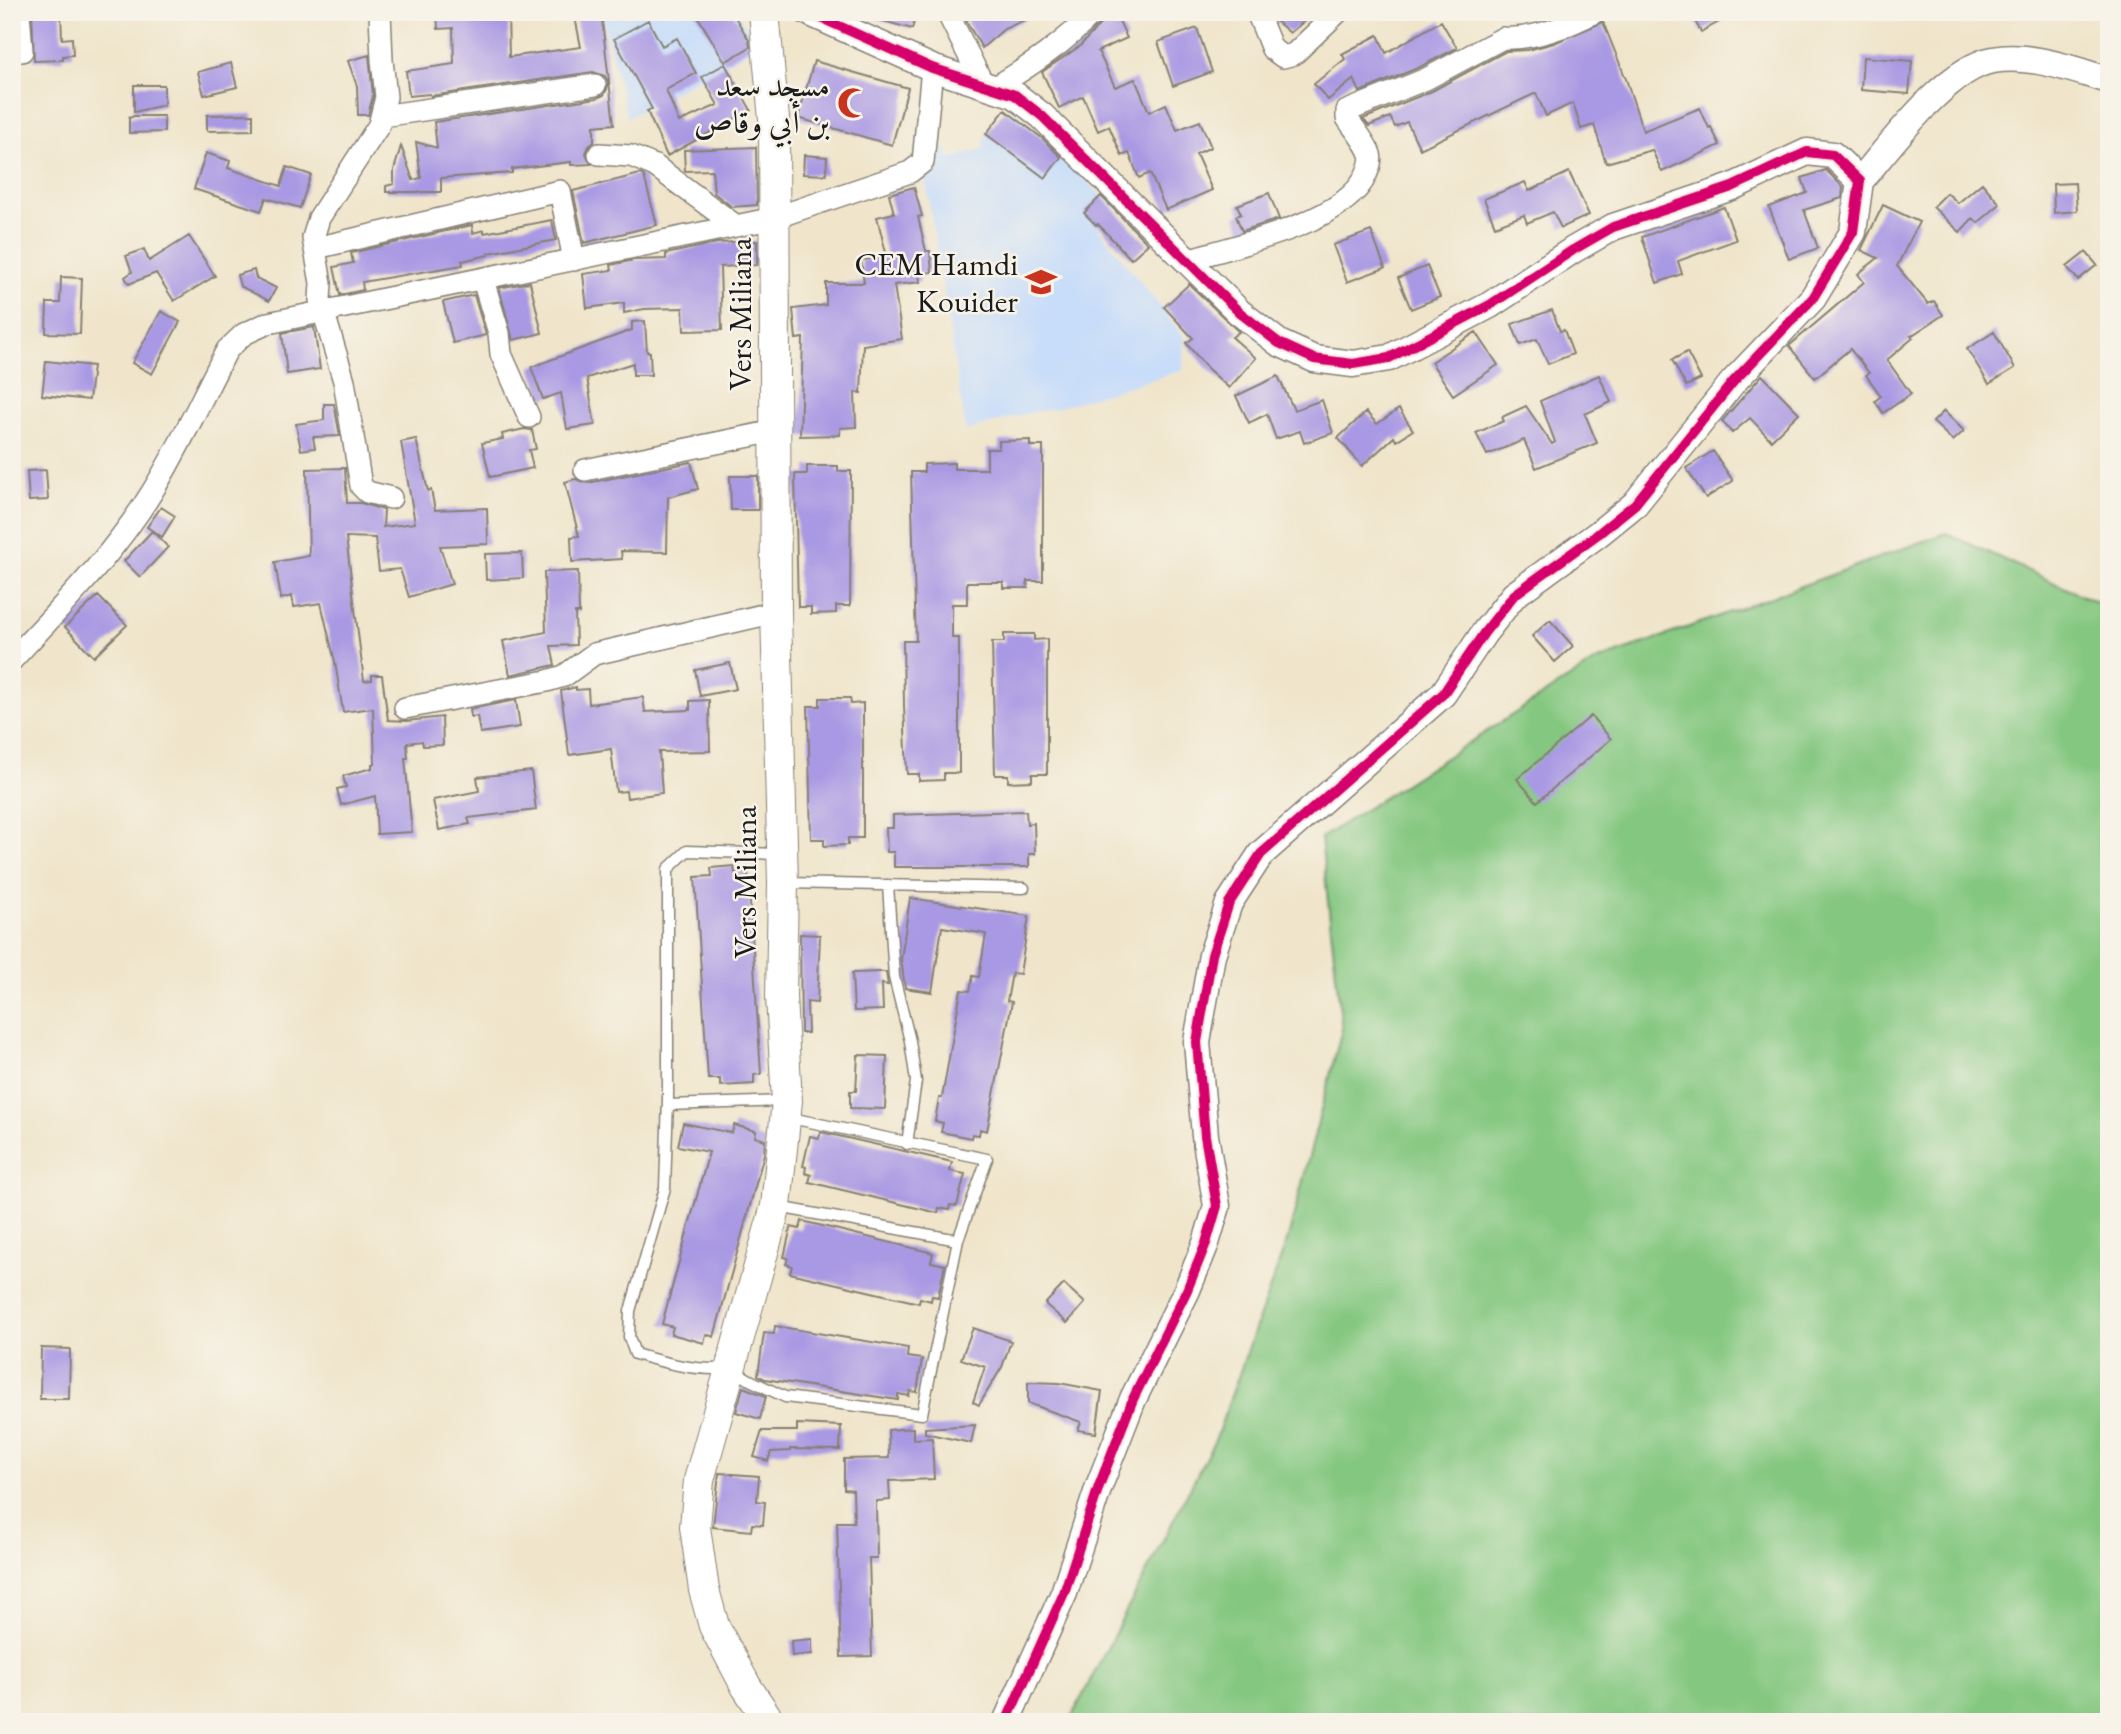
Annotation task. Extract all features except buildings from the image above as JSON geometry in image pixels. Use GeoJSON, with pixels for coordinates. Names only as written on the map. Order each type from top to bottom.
{"type":"FeatureCollection","features":[{"type":"Feature","properties":{"kind":"main road","name":"Vers Miliana"},"geometry":{"type":"LineString","coordinates":[[764,12],[774,119],[776,612],[783,883],[781,997],[786,1109],[776,1206],[699,1480],[695,1527],[714,1626],[746,1686],[770,1722]]}},
{"type":"Feature","properties":{"kind":"street"},"geometry":{"type":"LineString","coordinates":[[19,12],[22,51]]}},
{"type":"Feature","properties":{"kind":"street"},"geometry":{"type":"LineString","coordinates":[[380,12],[386,97],[382,116],[379,125],[319,218],[313,238],[321,283],[320,300],[344,381],[361,486],[367,492],[391,498]]}},
{"type":"Feature","properties":{"kind":"street"},"geometry":{"type":"LineString","coordinates":[[808,12],[932,68],[1015,94],[1042,116],[1239,312],[1279,343],[1314,359],[1353,365],[1389,358],[1490,305],[1613,227],[1732,187],[1807,152],[1833,155],[1860,181]]}},
{"type":"Feature","properties":{"kind":"street"},"geometry":{"type":"LineString","coordinates":[[988,86],[1032,64],[1063,41],[1094,12]]}},
{"type":"Feature","properties":{"kind":"street"},"geometry":{"type":"LineString","coordinates":[[1257,12],[1272,49],[1283,57],[1294,54],[1338,12]]}},
{"type":"Feature","properties":{"kind":"street"},"geometry":{"type":"LineString","coordinates":[[1186,260],[1269,236],[1346,201],[1363,183],[1370,164],[1370,155],[1347,118],[1347,111],[1426,79],[1503,38],[1517,39],[1560,29],[1595,12]]}},
{"type":"Feature","properties":{"kind":"street"},"geometry":{"type":"LineString","coordinates":[[955,16],[988,86]]}},
{"type":"Feature","properties":{"kind":"street"},"geometry":{"type":"LineString","coordinates":[[1006,1722],[1064,1593],[1099,1486],[1133,1399],[1187,1290],[1217,1206],[1205,1136],[1197,1042],[1212,955],[1229,903],[1261,854],[1443,694],[1484,633],[1514,595],[1635,504],[1733,382],[1812,298],[1853,232],[1860,181],[1931,97],[1967,72],[1992,60],[2029,60],[2109,80]]}},
{"type":"Feature","properties":{"kind":"street"},"geometry":{"type":"LineString","coordinates":[[12,660],[70,598],[127,528],[152,491],[227,350],[244,334],[268,324],[774,218],[910,172],[923,162],[932,68]]}},
{"type":"Feature","properties":{"kind":"street"},"geometry":{"type":"LineString","coordinates":[[382,116],[595,85]]}},
{"type":"Feature","properties":{"kind":"street"},"geometry":{"type":"LineString","coordinates":[[599,155],[631,156],[655,166],[736,226]]}},
{"type":"Feature","properties":{"kind":"street"},"geometry":{"type":"LineString","coordinates":[[316,248],[560,191],[574,260]]}},
{"type":"Feature","properties":{"kind":"street"},"geometry":{"type":"LineString","coordinates":[[484,280],[499,333],[500,354],[529,417]]}},
{"type":"Feature","properties":{"kind":"street"},"geometry":{"type":"LineString","coordinates":[[585,470],[775,431]]}},
{"type":"Feature","properties":{"kind":"street"},"geometry":{"type":"LineString","coordinates":[[405,708],[547,681],[564,676],[594,654],[776,612]]}},
{"type":"Feature","properties":{"kind":"lane"},"geometry":{"type":"LineString","coordinates":[[668,1105],[786,1109],[907,1144],[987,1159],[958,1240],[922,1414],[785,1397],[730,1368],[714,1370],[661,1362],[635,1354],[629,1337],[630,1311],[665,1188],[668,1105],[668,869],[687,851],[781,854]]}},
{"type":"Feature","properties":{"kind":"lane"},"geometry":{"type":"LineString","coordinates":[[783,883],[1024,888]]}},
{"type":"Feature","properties":{"kind":"lane"},"geometry":{"type":"LineString","coordinates":[[888,885],[894,977],[910,1041],[916,1081],[907,1144]]}},
{"type":"Feature","properties":{"kind":"lane"},"geometry":{"type":"LineString","coordinates":[[776,1206],[958,1240]]}},
{"type":"Feature","properties":{"kind":"shaded area"},"geometry":{"type":"Polygon","coordinates":[[[601,12],[737,12],[757,46],[627,118],[601,12]]]}},
{"type":"Feature","properties":{"kind":"shaded area","name":"CEM Hamdi Kouider"},"geometry":{"type":"Polygon","coordinates":[[[1011,110],[1115,208],[1098,228],[1184,337],[1183,370],[1057,408],[1028,413],[966,431],[924,171],[938,164],[933,152],[947,149],[950,159],[984,148],[984,138],[1011,110]]]}},
{"type":"Feature","properties":{"kind":"green space"},"geometry":{"type":"Polygon","coordinates":[[[1946,533],[2109,608],[2109,1722],[1069,1722],[1216,1438],[1288,1238],[1342,1029],[1321,838],[1596,661],[1946,533]]]}},
{"type":"Feature","properties":{"kind":"cycle path"},"geometry":{"type":"LineString","coordinates":[[808,12],[932,68],[1015,95],[1042,116],[1239,312],[1279,343],[1314,359],[1353,364],[1389,358],[1490,305],[1613,227],[1732,187],[1807,152],[1833,155],[1860,181],[1853,232],[1813,298],[1733,382],[1635,504],[1514,595],[1484,633],[1443,694],[1261,854],[1229,903],[1212,955],[1197,1042],[1205,1136],[1217,1206],[1187,1290],[1133,1399],[1099,1486],[1064,1593],[1006,1722]]}},
{"type":"Feature","properties":{"kind":"place","name":"مسجد سعد بن أبي وقاص"},"geometry":{"type":"Point","coordinates":[853,103]}},
{"type":"Feature","properties":{"kind":"place","name":"CEM Hamdi Kouider"},"geometry":{"type":"Point","coordinates":[1041,282]}}]}
